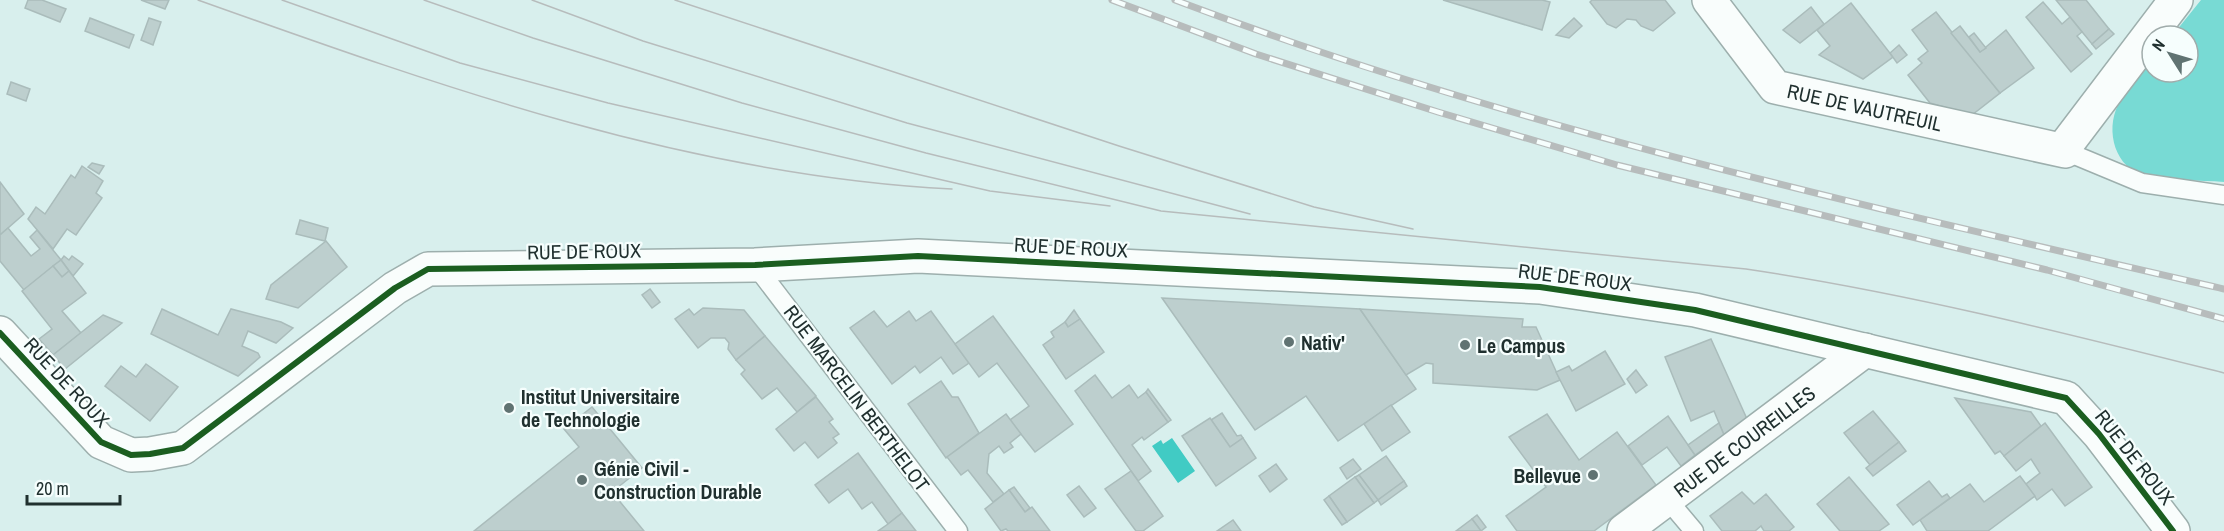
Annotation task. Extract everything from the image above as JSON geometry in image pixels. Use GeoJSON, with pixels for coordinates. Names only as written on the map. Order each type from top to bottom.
{"type":"FeatureCollection","features":[{"type":"Feature","properties":{"kind":"street","name":"RUE DE VAUTREUIL"},"geometry":{"type":"LineString","coordinates":[[1709,0],[1775,87],[2064,150]]}},
{"type":"Feature","properties":{"kind":"street"},"geometry":{"type":"LineString","coordinates":[[2064,150],[2176,0]]}},
{"type":"Feature","properties":{"kind":"street","name":"RUE DE ROUX"},"geometry":{"type":"LineString","coordinates":[[0,333],[101,442],[131,455],[150,454],[183,447],[394,288],[428,270],[755,265],[918,256],[1540,287],[1695,310],[2066,399],[2100,434],[2173,531]]}},
{"type":"Feature","properties":{"kind":"street","name":"RUE DE COUREILLES"},"geometry":{"type":"LineString","coordinates":[[1624,531],[1865,350]]}},
{"type":"Feature","properties":{"kind":"lane"},"geometry":{"type":"LineString","coordinates":[[2064,150],[2142,183],[2224,195]]}},
{"type":"Feature","properties":{"kind":"lane","name":"RUE MARCELIN BERTHELOT"},"geometry":{"type":"LineString","coordinates":[[755,265],[958,531]]}},
{"type":"Feature","properties":{"kind":"lane"},"geometry":{"type":"LineString","coordinates":[[1667,498],[1694,531]]}},
{"type":"Feature","properties":{"kind":"shaded area"},"geometry":{"type":"Polygon","coordinates":[[[2201,0],[2224,0],[2224,182],[2175,180],[2135,172],[2120,157],[2113,137],[2114,115],[2118,105],[2140,76],[2140,84],[2200,84],[2200,24],[2182,24],[2201,0]]]}},
{"type":"Feature","properties":{"kind":"shaded area"},"geometry":{"type":"Polygon","coordinates":[[[1172,438],[1195,471],[1178,483],[1152,446],[1161,440],[1163,444],[1172,438]]]}},
{"type":"Feature","properties":{"kind":"building"},"geometry":{"type":"Polygon","coordinates":[[[28,0],[42,0],[66,9],[60,22],[25,8],[28,0]]]}},
{"type":"Feature","properties":{"kind":"building"},"geometry":{"type":"Polygon","coordinates":[[[141,0],[169,0],[165,9],[141,0]]]}},
{"type":"Feature","properties":{"kind":"building"},"geometry":{"type":"Polygon","coordinates":[[[1443,0],[1542,0],[1550,2],[1542,30],[1443,0]]]}},
{"type":"Feature","properties":{"kind":"building"},"geometry":{"type":"Polygon","coordinates":[[[1592,0],[1665,0],[1675,13],[1653,31],[1641,26],[1636,20],[1627,19],[1616,28],[1607,24],[1590,2],[1592,0]]]}},
{"type":"Feature","properties":{"kind":"building"},"geometry":{"type":"Polygon","coordinates":[[[2056,0],[2086,0],[2109,29],[2092,44],[2056,0]]]}},
{"type":"Feature","properties":{"kind":"building"},"geometry":{"type":"Polygon","coordinates":[[[2043,2],[2062,24],[2070,17],[2082,32],[2077,36],[2092,54],[2071,72],[2026,17],[2043,2]]]}},
{"type":"Feature","properties":{"kind":"building"},"geometry":{"type":"Polygon","coordinates":[[[1851,3],[1893,57],[1863,79],[1819,55],[1830,46],[1817,30],[1851,3]]]}},
{"type":"Feature","properties":{"kind":"building"},"geometry":{"type":"Polygon","coordinates":[[[1811,7],[1824,24],[1800,43],[1783,30],[1811,7]]]}},
{"type":"Feature","properties":{"kind":"building"},"geometry":{"type":"Polygon","coordinates":[[[1936,12],[2000,93],[1972,115],[1930,103],[1908,75],[1922,63],[1918,59],[1928,51],[1912,30],[1936,12]]]}},
{"type":"Feature","properties":{"kind":"building"},"geometry":{"type":"Polygon","coordinates":[[[90,18],[134,35],[129,48],[85,31],[90,18]]]}},
{"type":"Feature","properties":{"kind":"building"},"geometry":{"type":"Polygon","coordinates":[[[149,18],[161,22],[153,45],[141,40],[149,18]]]}},
{"type":"Feature","properties":{"kind":"building"},"geometry":{"type":"Polygon","coordinates":[[[1574,18],[1582,26],[1569,38],[1556,35],[1574,18]]]}},
{"type":"Feature","properties":{"kind":"building"},"geometry":{"type":"Polygon","coordinates":[[[1960,26],[1980,52],[2006,30],[2034,68],[2000,93],[1951,33],[1960,26]]]}},
{"type":"Feature","properties":{"kind":"building"},"geometry":{"type":"Polygon","coordinates":[[[2109,29],[2114,34],[2096,49],[2092,44],[2109,29]]]}},
{"type":"Feature","properties":{"kind":"building"},"geometry":{"type":"Polygon","coordinates":[[[1974,33],[1986,48],[1980,52],[1969,37],[1974,33]]]}},
{"type":"Feature","properties":{"kind":"building"},"geometry":{"type":"Polygon","coordinates":[[[1899,45],[1907,55],[1897,63],[1890,53],[1899,45]]]}},
{"type":"Feature","properties":{"kind":"building"},"geometry":{"type":"Polygon","coordinates":[[[11,82],[30,89],[26,101],[7,94],[11,82]]]}},
{"type":"Feature","properties":{"kind":"building"},"geometry":{"type":"Polygon","coordinates":[[[92,163],[104,166],[99,174],[88,167],[92,163]]]}},
{"type":"Feature","properties":{"kind":"building"},"geometry":{"type":"Polygon","coordinates":[[[82,166],[103,181],[96,193],[102,198],[76,235],[67,229],[53,249],[28,219],[36,207],[45,214],[71,175],[75,178],[82,166]]]}},
{"type":"Feature","properties":{"kind":"building"},"geometry":{"type":"Polygon","coordinates":[[[0,182],[24,214],[0,235],[0,182]]]}},
{"type":"Feature","properties":{"kind":"building"},"geometry":{"type":"Polygon","coordinates":[[[300,220],[328,228],[325,241],[296,234],[300,220]]]}},
{"type":"Feature","properties":{"kind":"building"},"geometry":{"type":"Polygon","coordinates":[[[8,228],[31,256],[40,249],[30,237],[37,230],[61,260],[24,290],[0,261],[0,235],[8,228]]]}},
{"type":"Feature","properties":{"kind":"building"},"geometry":{"type":"Polygon","coordinates":[[[326,241],[347,267],[298,308],[266,299],[271,285],[326,241]]]}},
{"type":"Feature","properties":{"kind":"building"},"geometry":{"type":"Polygon","coordinates":[[[64,256],[69,260],[72,256],[83,264],[73,276],[61,260],[64,256]]]}},
{"type":"Feature","properties":{"kind":"building"},"geometry":{"type":"Polygon","coordinates":[[[61,260],[69,271],[62,277],[53,266],[61,260]]]}},
{"type":"Feature","properties":{"kind":"building"},"geometry":{"type":"Polygon","coordinates":[[[53,266],[62,277],[69,271],[86,293],[62,311],[81,333],[53,355],[39,339],[52,329],[22,291],[53,266]]]}},
{"type":"Feature","properties":{"kind":"building"},"geometry":{"type":"Polygon","coordinates":[[[650,289],[660,302],[652,308],[642,295],[650,289]]]}},
{"type":"Feature","properties":{"kind":"building","name":"Nativ'"},"geometry":{"type":"Polygon","coordinates":[[[1162,298],[1360,309],[1416,389],[1338,441],[1306,396],[1255,430],[1162,298]]]}},
{"type":"Feature","properties":{"kind":"building"},"geometry":{"type":"Polygon","coordinates":[[[703,308],[744,310],[765,336],[736,360],[728,349],[729,343],[725,338],[711,338],[698,348],[675,319],[689,309],[694,315],[703,308]]]}},
{"type":"Feature","properties":{"kind":"building"},"geometry":{"type":"Polygon","coordinates":[[[162,309],[218,335],[231,309],[281,322],[293,328],[276,343],[248,331],[242,346],[258,353],[260,357],[238,376],[151,334],[162,309]]]}},
{"type":"Feature","properties":{"kind":"building","name":"Le Campus"},"geometry":{"type":"Polygon","coordinates":[[[1360,309],[1523,319],[1522,327],[1536,327],[1560,380],[1537,390],[1433,383],[1433,364],[1426,363],[1406,375],[1360,309]]]}},
{"type":"Feature","properties":{"kind":"building"},"geometry":{"type":"Polygon","coordinates":[[[1074,310],[1080,319],[1068,327],[1065,322],[1074,310]]]}},
{"type":"Feature","properties":{"kind":"building"},"geometry":{"type":"Polygon","coordinates":[[[874,311],[887,327],[909,311],[916,321],[931,311],[969,363],[953,374],[941,357],[920,373],[915,366],[892,384],[850,328],[874,311]]]}},
{"type":"Feature","properties":{"kind":"building"},"geometry":{"type":"Polygon","coordinates":[[[103,315],[122,323],[65,369],[53,355],[103,315]]]}},
{"type":"Feature","properties":{"kind":"building"},"geometry":{"type":"Polygon","coordinates":[[[993,316],[1073,424],[1035,452],[1010,420],[1029,406],[997,363],[979,377],[955,344],[993,316]]]}},
{"type":"Feature","properties":{"kind":"building"},"geometry":{"type":"Polygon","coordinates":[[[1080,319],[1104,352],[1066,379],[1043,345],[1054,337],[1051,332],[1065,322],[1068,327],[1080,319]]]}},
{"type":"Feature","properties":{"kind":"building"},"geometry":{"type":"Polygon","coordinates":[[[765,336],[816,396],[797,412],[777,388],[762,399],[741,374],[745,370],[736,360],[765,336]]]}},
{"type":"Feature","properties":{"kind":"building"},"geometry":{"type":"Polygon","coordinates":[[[1711,339],[1747,419],[1724,435],[1714,411],[1691,421],[1665,357],[1711,339]]]}},
{"type":"Feature","properties":{"kind":"building"},"geometry":{"type":"Polygon","coordinates":[[[1605,351],[1625,384],[1576,411],[1556,372],[1569,366],[1572,371],[1605,351]]]}},
{"type":"Feature","properties":{"kind":"building"},"geometry":{"type":"Polygon","coordinates":[[[146,364],[178,387],[150,421],[105,386],[121,366],[136,377],[146,364]]]}},
{"type":"Feature","properties":{"kind":"building"},"geometry":{"type":"Polygon","coordinates":[[[1636,370],[1647,385],[1636,393],[1627,379],[1636,370]]]}},
{"type":"Feature","properties":{"kind":"building"},"geometry":{"type":"Polygon","coordinates":[[[1095,375],[1112,398],[1129,385],[1138,398],[1146,392],[1168,422],[1144,440],[1142,437],[1132,445],[1151,471],[1138,481],[1075,391],[1095,375]]]}},
{"type":"Feature","properties":{"kind":"building"},"geometry":{"type":"Polygon","coordinates":[[[941,381],[952,397],[958,397],[979,433],[946,458],[908,404],[941,381]]]}},
{"type":"Feature","properties":{"kind":"building"},"geometry":{"type":"Polygon","coordinates":[[[1148,389],[1171,420],[1168,422],[1146,392],[1148,389]]]}},
{"type":"Feature","properties":{"kind":"building"},"geometry":{"type":"Polygon","coordinates":[[[816,397],[833,419],[829,422],[839,434],[833,438],[837,443],[818,458],[805,442],[794,451],[776,429],[816,397]]]}},
{"type":"Feature","properties":{"kind":"building"},"geometry":{"type":"Polygon","coordinates":[[[1955,398],[2031,412],[2041,426],[2004,456],[2000,451],[1995,454],[1955,398]]]}},
{"type":"Feature","properties":{"kind":"building"},"geometry":{"type":"Polygon","coordinates":[[[1391,405],[1410,432],[1382,451],[1364,424],[1391,405]]]}},
{"type":"Feature","properties":{"kind":"building","name":"Génie Civil - Construction Durable"},"geometry":{"type":"Polygon","coordinates":[[[592,407],[642,468],[612,492],[644,531],[474,531],[579,447],[564,429],[592,407]]]}},
{"type":"Feature","properties":{"kind":"building"},"geometry":{"type":"Polygon","coordinates":[[[1873,411],[1899,442],[1870,465],[1844,433],[1873,411]]]}},
{"type":"Feature","properties":{"kind":"building"},"geometry":{"type":"Polygon","coordinates":[[[1222,413],[1237,436],[1241,435],[1243,438],[1230,447],[1211,420],[1222,413]]]}},
{"type":"Feature","properties":{"kind":"building"},"geometry":{"type":"Polygon","coordinates":[[[1006,414],[1021,434],[1010,443],[1013,447],[1004,453],[999,446],[989,454],[987,473],[1004,494],[993,502],[968,470],[961,475],[947,457],[1006,414]]]}},
{"type":"Feature","properties":{"kind":"building","name":"Bellevue"},"geometry":{"type":"Polygon","coordinates":[[[1547,414],[1579,460],[1617,432],[1656,485],[1594,531],[1517,531],[1506,516],[1546,487],[1509,437],[1547,414]]]}},
{"type":"Feature","properties":{"kind":"building"},"geometry":{"type":"Polygon","coordinates":[[[1668,416],[1695,455],[1681,466],[1667,447],[1642,465],[1628,446],[1668,416]]]}},
{"type":"Feature","properties":{"kind":"building"},"geometry":{"type":"Polygon","coordinates":[[[1210,418],[1230,447],[1243,438],[1256,458],[1216,486],[1182,436],[1210,418]]]}},
{"type":"Feature","properties":{"kind":"building"},"geometry":{"type":"Polygon","coordinates":[[[1719,423],[1724,435],[1695,455],[1688,445],[1719,423]]]}},
{"type":"Feature","properties":{"kind":"building"},"geometry":{"type":"Polygon","coordinates":[[[2045,423],[2092,487],[2065,506],[2052,489],[2037,500],[2026,484],[2040,473],[2031,459],[2016,471],[2004,456],[2045,423]]]}},
{"type":"Feature","properties":{"kind":"building"},"geometry":{"type":"Polygon","coordinates":[[[1899,442],[1906,451],[1873,476],[1866,468],[1899,442]]]}},
{"type":"Feature","properties":{"kind":"building"},"geometry":{"type":"Polygon","coordinates":[[[858,453],[902,513],[888,524],[872,502],[862,509],[848,489],[829,503],[815,485],[858,453]]]}},
{"type":"Feature","properties":{"kind":"building"},"geometry":{"type":"Polygon","coordinates":[[[1386,456],[1404,481],[1378,500],[1359,475],[1386,456]]]}},
{"type":"Feature","properties":{"kind":"building"},"geometry":{"type":"Polygon","coordinates":[[[1353,459],[1361,469],[1347,479],[1340,468],[1353,459]]]}},
{"type":"Feature","properties":{"kind":"building"},"geometry":{"type":"Polygon","coordinates":[[[1276,464],[1287,479],[1270,492],[1259,476],[1276,464]]]}},
{"type":"Feature","properties":{"kind":"building"},"geometry":{"type":"Polygon","coordinates":[[[1131,471],[1163,516],[1143,531],[1136,531],[1105,489],[1131,471]]]}},
{"type":"Feature","properties":{"kind":"building"},"geometry":{"type":"Polygon","coordinates":[[[1359,475],[1378,500],[1374,503],[1355,477],[1359,475]]]}},
{"type":"Feature","properties":{"kind":"building"},"geometry":{"type":"Polygon","coordinates":[[[2020,476],[2035,496],[1988,531],[1927,531],[1920,520],[1970,484],[1984,502],[2020,476]]]}},
{"type":"Feature","properties":{"kind":"building"},"geometry":{"type":"Polygon","coordinates":[[[1355,477],[1374,503],[1347,522],[1329,496],[1355,477]]]}},
{"type":"Feature","properties":{"kind":"building"},"geometry":{"type":"Polygon","coordinates":[[[1849,477],[1889,524],[1879,531],[1840,531],[1817,504],[1849,477]]]}},
{"type":"Feature","properties":{"kind":"building"},"geometry":{"type":"Polygon","coordinates":[[[1404,481],[1407,486],[1381,505],[1378,500],[1404,481]]]}},
{"type":"Feature","properties":{"kind":"building"},"geometry":{"type":"Polygon","coordinates":[[[1929,481],[1942,497],[1947,494],[1950,498],[1913,525],[1897,505],[1929,481]]]}},
{"type":"Feature","properties":{"kind":"building"},"geometry":{"type":"Polygon","coordinates":[[[1079,486],[1096,508],[1084,517],[1067,495],[1079,486]]]}},
{"type":"Feature","properties":{"kind":"building"},"geometry":{"type":"Polygon","coordinates":[[[1014,487],[1030,508],[1025,512],[1009,490],[1014,487]]]}},
{"type":"Feature","properties":{"kind":"building"},"geometry":{"type":"Polygon","coordinates":[[[1009,490],[1025,512],[1032,507],[1050,531],[1008,531],[1006,529],[1001,531],[985,509],[1009,490]]]}},
{"type":"Feature","properties":{"kind":"building"},"geometry":{"type":"Polygon","coordinates":[[[1742,492],[1754,504],[1766,494],[1794,527],[1789,531],[1764,531],[1761,526],[1755,531],[1722,531],[1710,516],[1742,492]]]}},
{"type":"Feature","properties":{"kind":"building"},"geometry":{"type":"Polygon","coordinates":[[[1329,496],[1347,522],[1342,525],[1324,500],[1329,496]]]}},
{"type":"Feature","properties":{"kind":"building"},"geometry":{"type":"Polygon","coordinates":[[[902,513],[916,531],[878,531],[888,524],[902,513]]]}},
{"type":"Feature","properties":{"kind":"building"},"geometry":{"type":"Polygon","coordinates":[[[1477,515],[1486,527],[1481,531],[1472,519],[1477,515]]]}},
{"type":"Feature","properties":{"kind":"building"},"geometry":{"type":"Polygon","coordinates":[[[1472,519],[1481,531],[1456,531],[1472,519]]]}},
{"type":"Feature","properties":{"kind":"building"},"geometry":{"type":"Polygon","coordinates":[[[1233,520],[1241,531],[1217,531],[1233,520]]]}},
{"type":"Feature","properties":{"kind":"tram line"},"geometry":{"type":"LineString","coordinates":[[198,0],[475,95],[663,146],[758,166],[855,181],[952,189]]}},
{"type":"Feature","properties":{"kind":"tram line"},"geometry":{"type":"LineString","coordinates":[[282,0],[460,63],[608,103],[990,191],[1110,206]]}},
{"type":"Feature","properties":{"kind":"tram line"},"geometry":{"type":"LineString","coordinates":[[424,0],[533,38],[742,103],[926,153],[1161,211],[1746,269],[1927,302],[2224,373]]}},
{"type":"Feature","properties":{"kind":"tram line"},"geometry":{"type":"LineString","coordinates":[[532,0],[643,41],[907,123],[1250,214]]}},
{"type":"Feature","properties":{"kind":"tram line"},"geometry":{"type":"LineString","coordinates":[[675,0],[1119,146],[1314,207],[1413,229]]}},
{"type":"Feature","properties":{"kind":"railway"},"geometry":{"type":"LineString","coordinates":[[1112,0],[1256,54],[1438,112],[1617,165],[2047,270],[2224,319]]}},
{"type":"Feature","properties":{"kind":"railway"},"geometry":{"type":"LineString","coordinates":[[1175,0],[1302,46],[1432,88],[1562,126],[1827,196],[2224,289]]}},
{"type":"Feature","properties":{"kind":"cycle path"},"geometry":{"type":"LineString","coordinates":[[0,333],[101,442],[131,455],[183,448],[395,288],[428,269],[755,265],[918,256],[1540,287],[1695,310],[2066,398],[2099,434],[2173,531]]}},
{"type":"Feature","properties":{"kind":"place","name":"Nativ'"},"geometry":{"type":"Point","coordinates":[1289,342]}},
{"type":"Feature","properties":{"kind":"place","name":"Le Campus"},"geometry":{"type":"Point","coordinates":[1465,345]}},
{"type":"Feature","properties":{"kind":"place","name":"Institut Universitaire de Technologie"},"geometry":{"type":"Point","coordinates":[509,408]}},
{"type":"Feature","properties":{"kind":"place","name":"Bellevue"},"geometry":{"type":"Point","coordinates":[1593,475]}},
{"type":"Feature","properties":{"kind":"place","name":"Génie Civil - Construction Durable"},"geometry":{"type":"Point","coordinates":[582,480]}}]}
